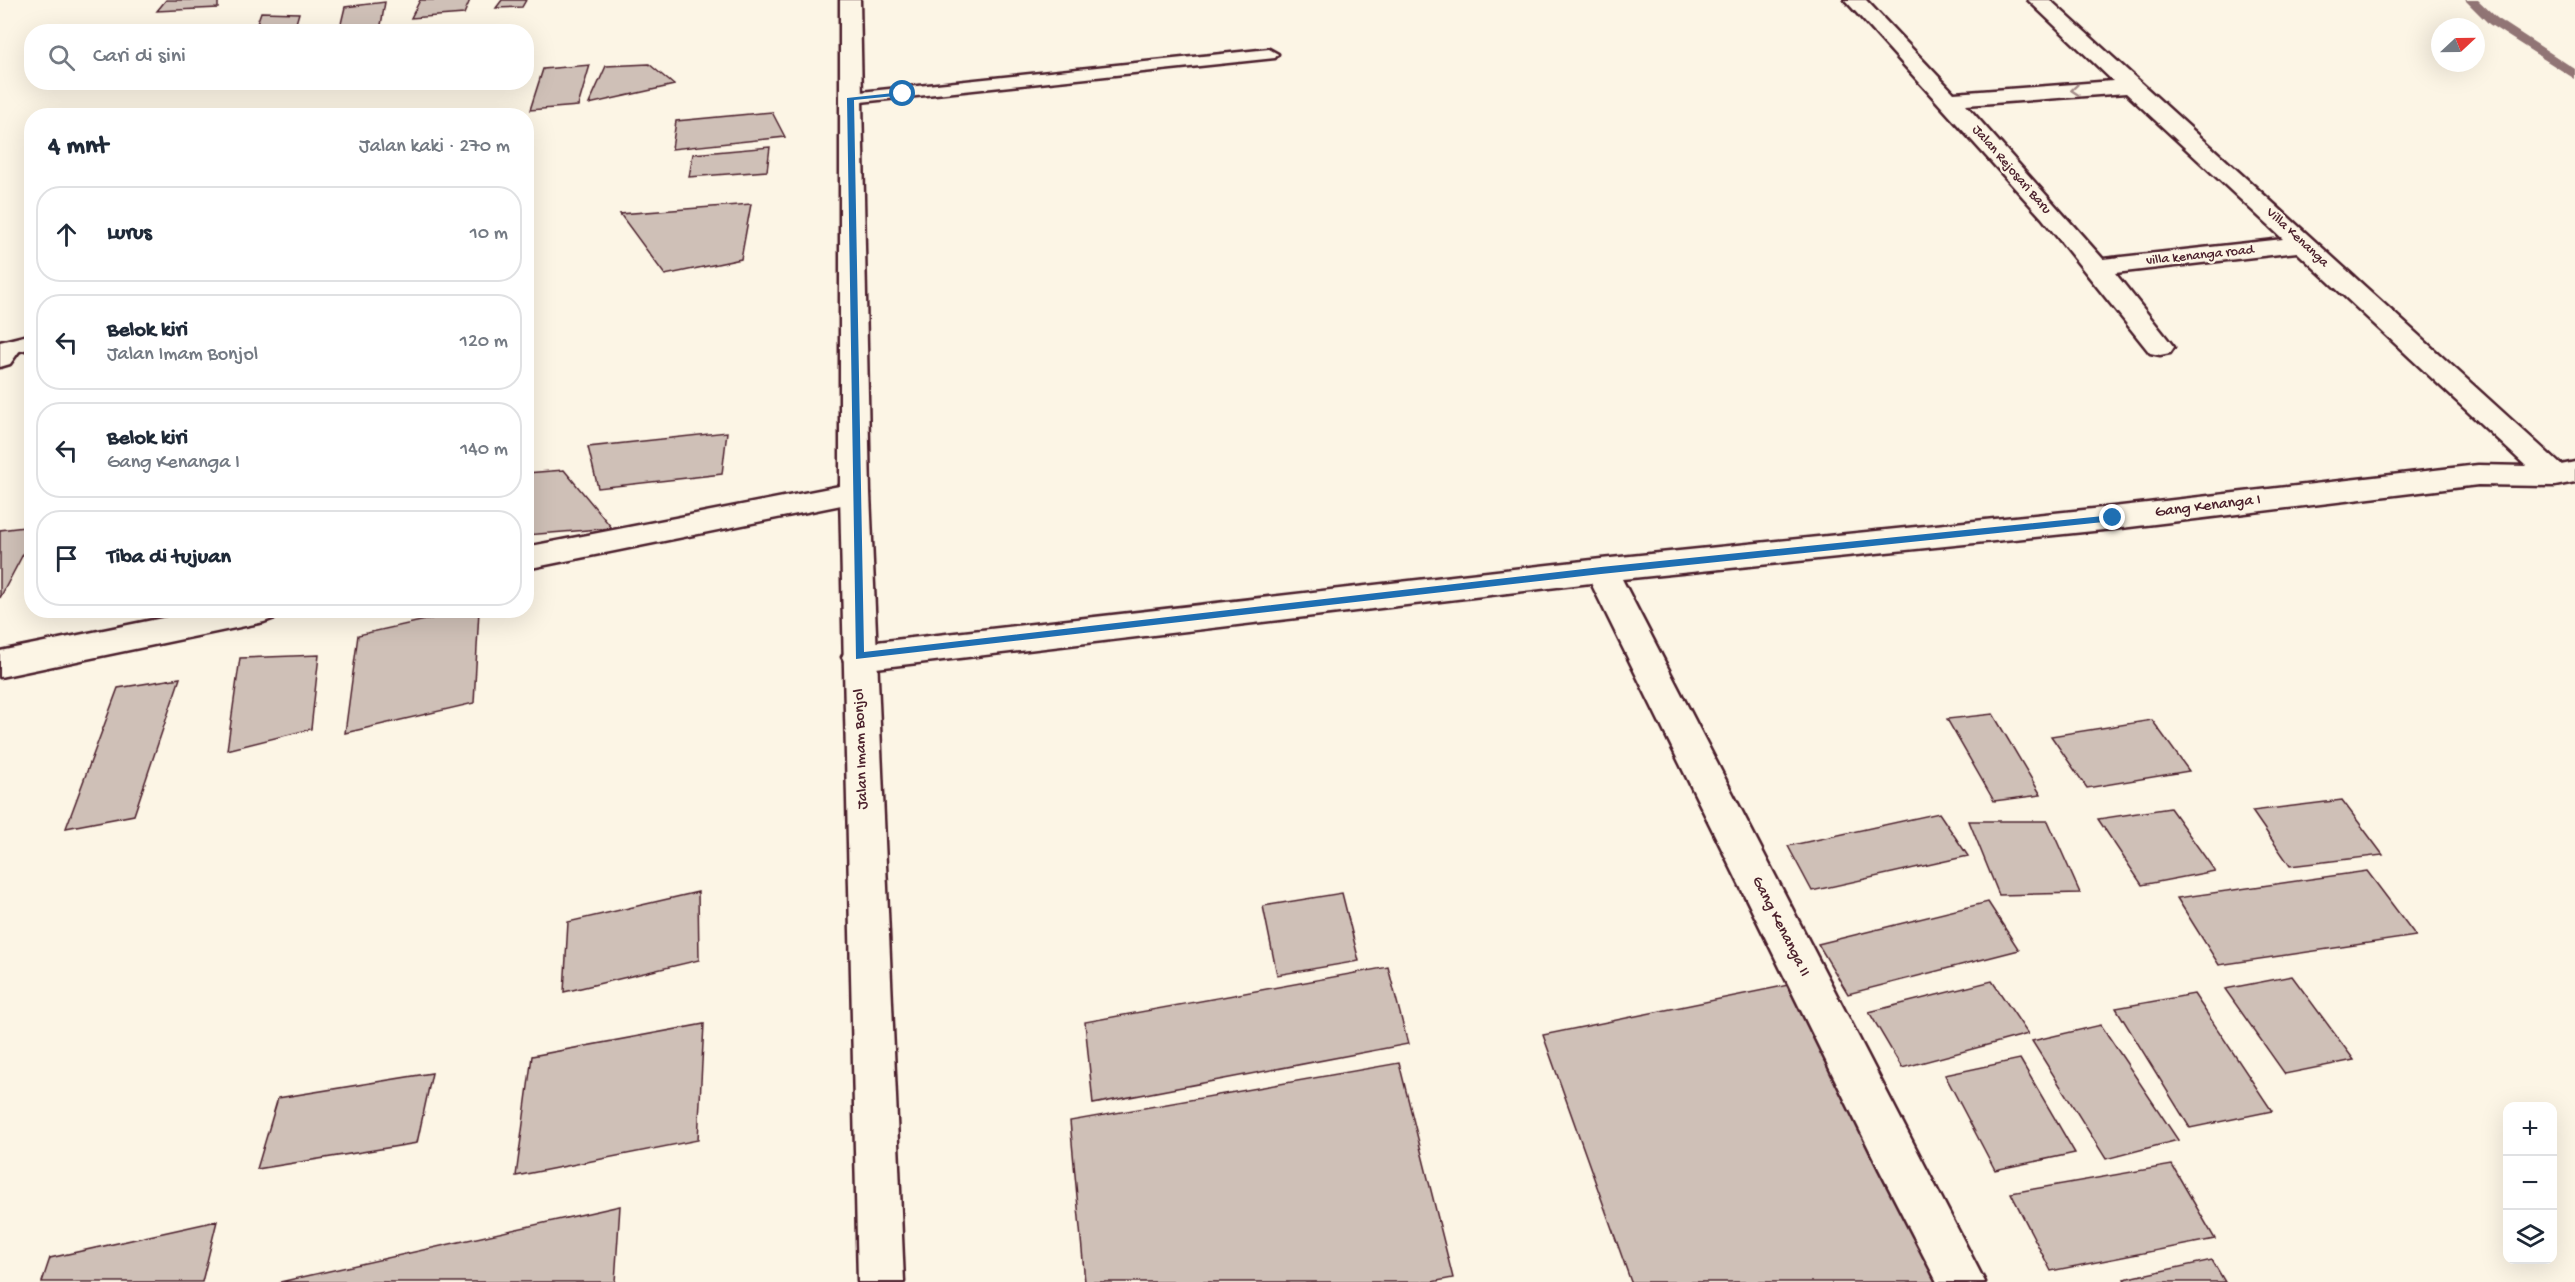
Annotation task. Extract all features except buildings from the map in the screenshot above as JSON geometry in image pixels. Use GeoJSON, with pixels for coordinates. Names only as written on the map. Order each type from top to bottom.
{"type":"FeatureCollection","features":[{"type":"Feature","properties":{"kind":"street","name":"Jalan Imam Bonjol"},"geometry":{"type":"LineString","coordinates":[[850,0],[855,493],[880,1282]]}},
{"type":"Feature","properties":{"kind":"street","name":"Jalan Rejosari Baru"},"geometry":{"type":"LineString","coordinates":[[1855,0],[1949,100],[2096,267],[2160,347]]}},
{"type":"Feature","properties":{"kind":"street","name":"Villa Kenanga"},"geometry":{"type":"LineString","coordinates":[[2038,0],[2304,244],[2565,474]]}},
{"type":"Feature","properties":{"kind":"street"},"geometry":{"type":"LineString","coordinates":[[1949,100],[2133,86]]}},
{"type":"Feature","properties":{"kind":"street","name":"villa kenanga road"},"geometry":{"type":"LineString","coordinates":[[2096,267],[2304,244]]}},
{"type":"Feature","properties":{"kind":"street","name":"Gang Kenanga I"},"geometry":{"type":"LineString","coordinates":[[859,657],[1601,570],[2101,519],[2478,475],[2565,474]]}},
{"type":"Feature","properties":{"kind":"street"},"geometry":{"type":"LineString","coordinates":[[534,556],[855,493]]}},
{"type":"Feature","properties":{"kind":"street","name":"Gang Kenanga II"},"geometry":{"type":"LineString","coordinates":[[1601,570],[1894,1154],[1962,1282]]}},
{"type":"Feature","properties":{"kind":"street"},"geometry":{"type":"LineString","coordinates":[[0,664],[225,618]]}},
{"type":"Feature","properties":{"kind":"lane"},"geometry":{"type":"LineString","coordinates":[[851,98],[1269,54]]}},
{"type":"Feature","properties":{"kind":"lane"},"geometry":{"type":"LineString","coordinates":[[2,353],[24,344]]}},
{"type":"Feature","properties":{"kind":"waterway"},"geometry":{"type":"LineString","coordinates":[[2471,0],[2493,21],[2575,75]]}},
{"type":"Feature","properties":{"kind":"route"},"geometry":{"type":"LineString","coordinates":[[903,94],[851,98],[859,657],[1601,570],[2113,518]]}}]}
